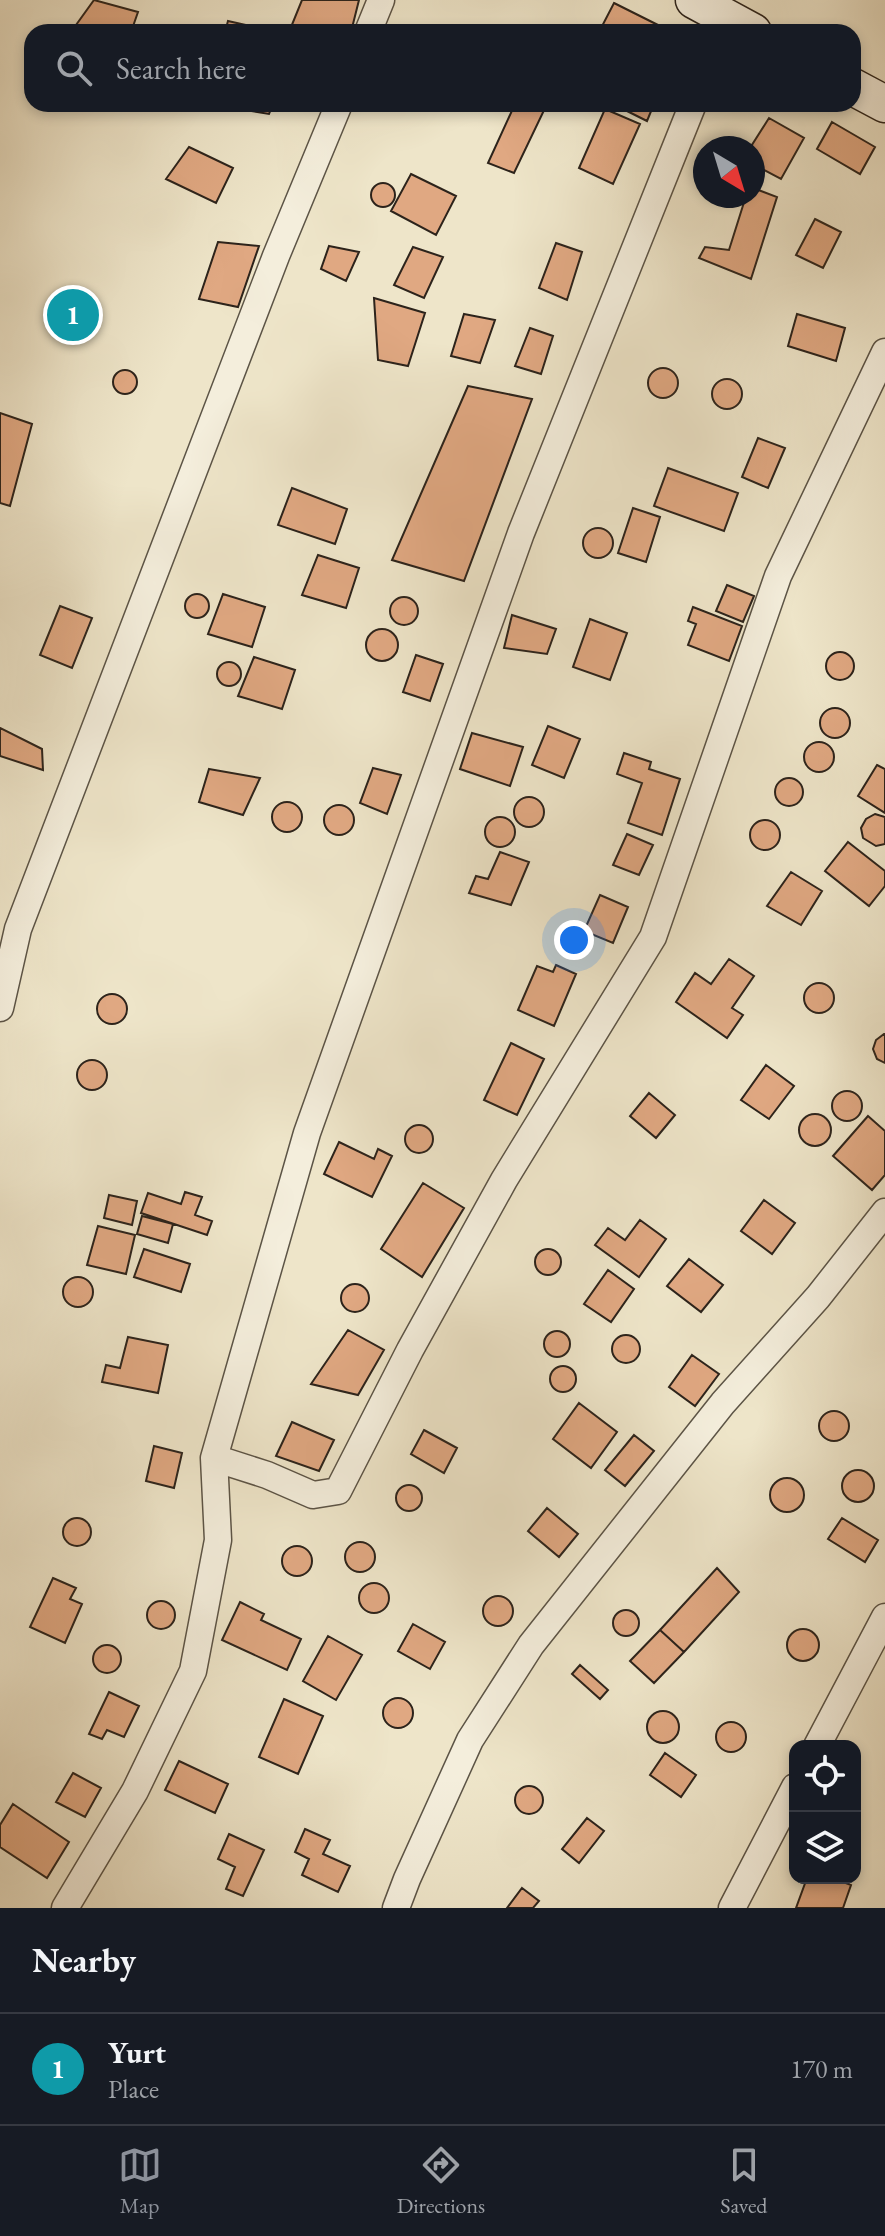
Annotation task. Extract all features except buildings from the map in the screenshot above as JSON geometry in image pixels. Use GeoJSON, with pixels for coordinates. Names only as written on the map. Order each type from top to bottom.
{"type":"FeatureCollection","features":[{"type":"Feature","properties":{"kind":"main road"},"geometry":{"type":"LineString","coordinates":[[694,0],[730,24]]}},
{"type":"Feature","properties":{"kind":"main road"},"geometry":{"type":"LineString","coordinates":[[861,91],[885,104]]}},
{"type":"Feature","properties":{"kind":"street"},"geometry":{"type":"LineString","coordinates":[[371,24],[381,0]]}},
{"type":"Feature","properties":{"kind":"street"},"geometry":{"type":"LineString","coordinates":[[0,1008],[18,929],[276,256],[336,112]]}},
{"type":"Feature","properties":{"kind":"street"},"geometry":{"type":"LineString","coordinates":[[65,1908],[135,1791],[193,1671],[218,1540],[214,1458],[307,1133],[521,533],[690,112]]}},
{"type":"Feature","properties":{"kind":"street"},"geometry":{"type":"LineString","coordinates":[[214,1458],[267,1475],[313,1495],[338,1491],[410,1350],[504,1180],[653,937],[778,576],[885,352]]}},
{"type":"Feature","properties":{"kind":"street"},"geometry":{"type":"LineString","coordinates":[[396,1908],[470,1740],[531,1645],[723,1403],[818,1297],[885,1212]]}},
{"type":"Feature","properties":{"kind":"street"},"geometry":{"type":"LineString","coordinates":[[820,1740],[885,1617]]}},
{"type":"Feature","properties":{"kind":"street"},"geometry":{"type":"LineString","coordinates":[[732,1908],[789,1799]]}},
{"type":"Feature","properties":{"kind":"place","name":"Yurt"},"geometry":{"type":"Point","coordinates":[73,315]}}]}
